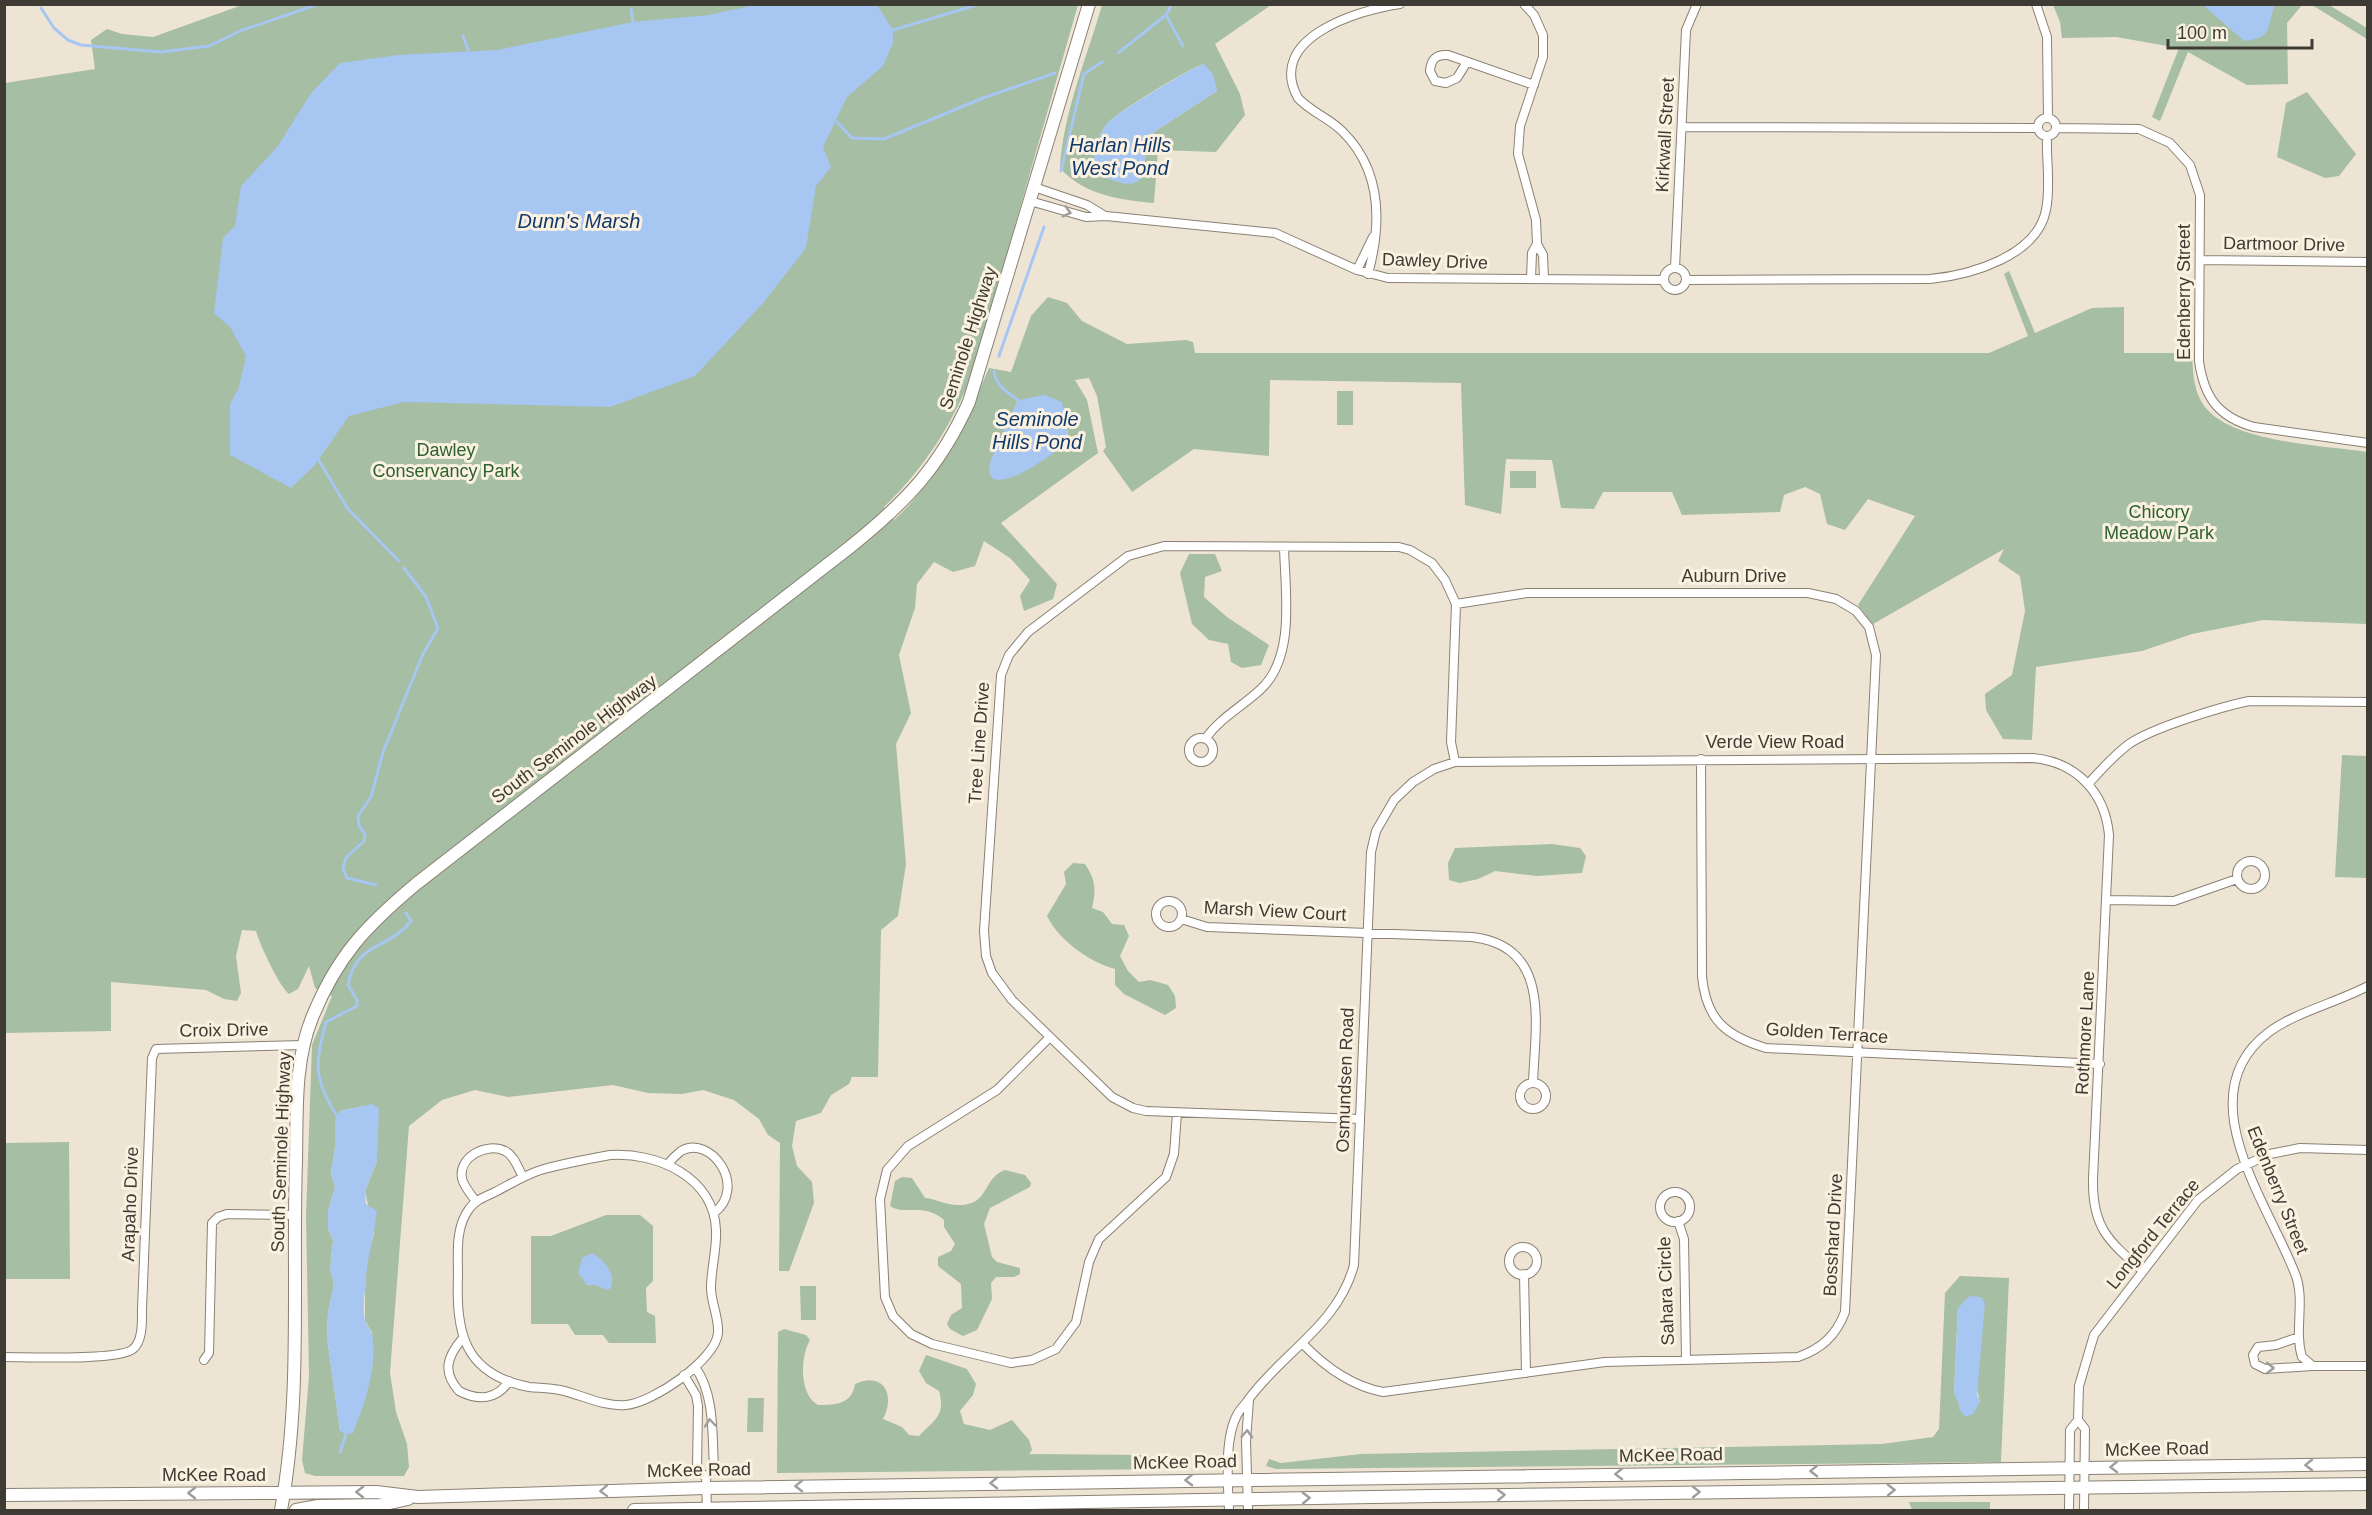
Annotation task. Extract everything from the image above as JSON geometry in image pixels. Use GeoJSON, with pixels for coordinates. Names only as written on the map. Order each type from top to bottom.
{"type":"FeatureCollection","features":[{"type":"Feature","properties":{"kind":"main road","name":"Seminole Highway"},"geometry":{"type":"LineString","coordinates":[[684,677],[885,519],[920,485],[956,430],[969,402],[1089,4]]}},
{"type":"Feature","properties":{"kind":"main road","name":"South Seminole Highway"},"geometry":{"type":"LineString","coordinates":[[281,1510],[285,1492],[294,1371],[294,1215],[298,1101],[303,1045],[311,1019],[333,971],[361,933],[378,916],[684,677]]}},
{"type":"Feature","properties":{"kind":"main road","name":"McKee Road"},"geometry":{"type":"LineString","coordinates":[[634,1510],[706,1497],[1248,1479],[2367,1464]]}},
{"type":"Feature","properties":{"kind":"main road","name":"McKee Road"},"geometry":{"type":"LineString","coordinates":[[4,1495],[376,1492],[418,1497],[706,1497],[1248,1505],[2367,1484]]}},
{"type":"Feature","properties":{"kind":"main road"},"geometry":{"type":"LineString","coordinates":[[296,1510],[318,1506],[381,1505],[418,1497]]}},
{"type":"Feature","properties":{"kind":"street"},"geometry":{"type":"LineString","coordinates":[[1368,274],[1374,249],[1377,201],[1366,163],[1342,132],[1298,98],[1292,80],[1292,68],[1297,51],[1316,34],[1352,17],[1400,4]]}},
{"type":"Feature","properties":{"kind":"street"},"geometry":{"type":"LineString","coordinates":[[1524,4],[1534,15],[1544,35],[1542,57],[1520,126],[1518,154],[1536,220],[1537,244],[1543,255],[1544,279]]}},
{"type":"Feature","properties":{"kind":"street","name":"Kirkwall Street"},"geometry":{"type":"LineString","coordinates":[[1675,268],[1686,30],[1696,4]]}},
{"type":"Feature","properties":{"kind":"street"},"geometry":{"type":"LineString","coordinates":[[2036,4],[2047,37],[2048,118]]}},
{"type":"Feature","properties":{"kind":"street"},"geometry":{"type":"LineString","coordinates":[[1467,62],[1534,85]]}},
{"type":"Feature","properties":{"kind":"street"},"geometry":{"type":"LineString","coordinates":[[2048,118],[2053,121],[2056,128],[2052,135],[2047,136],[2040,133],[2038,128],[2041,121],[2048,118]]}},
{"type":"Feature","properties":{"kind":"street"},"geometry":{"type":"LineString","coordinates":[[1683,127],[2038,128]]}},
{"type":"Feature","properties":{"kind":"street","name":"Edenberry Street"},"geometry":{"type":"LineString","coordinates":[[2056,128],[2139,129],[2170,143],[2190,165],[2199,195],[2200,367],[2204,386],[2221,411],[2238,423],[2254,427],[2367,442]]}},
{"type":"Feature","properties":{"kind":"street"},"geometry":{"type":"LineString","coordinates":[[1686,280],[1930,279],[1970,271],[2013,254],[2037,233],[2048,202],[2047,136]]}},
{"type":"Feature","properties":{"kind":"street","name":"Dawley Drive"},"geometry":{"type":"LineString","coordinates":[[1034,187],[1087,205],[1106,216]]}},
{"type":"Feature","properties":{"kind":"street","name":"Dawley Drive"},"geometry":{"type":"LineString","coordinates":[[1030,201],[1086,217],[1106,216],[1275,233],[1309,246],[1368,274],[1407,279],[1664,280]]}},
{"type":"Feature","properties":{"kind":"street"},"geometry":{"type":"LineString","coordinates":[[1357,270],[1375,234]]}},
{"type":"Feature","properties":{"kind":"street"},"geometry":{"type":"LineString","coordinates":[[1531,279],[1532,253],[1537,244]]}},
{"type":"Feature","properties":{"kind":"street","name":"Dartmoor Drive"},"geometry":{"type":"LineString","coordinates":[[2200,260],[2367,262]]}},
{"type":"Feature","properties":{"kind":"street"},"geometry":{"type":"LineString","coordinates":[[1675,268],[1682,271],[1686,280],[1680,288],[1673,289],[1667,286],[1664,280],[1667,272],[1675,268]]}},
{"type":"Feature","properties":{"kind":"street","name":"Tree Line Drive"},"geometry":{"type":"LineString","coordinates":[[1360,1119],[1146,1112],[1122,1103],[1049,1038],[996,982],[985,948],[997,699],[1005,664],[1028,632],[1122,560],[1143,550],[1164,546],[1386,546],[1410,550],[1424,557],[1440,571],[1456,604],[1451,742],[1455,762]]}},
{"type":"Feature","properties":{"kind":"street"},"geometry":{"type":"LineString","coordinates":[[1206,738],[1214,727],[1265,684],[1281,660],[1285,633],[1284,547]]}},
{"type":"Feature","properties":{"kind":"street","name":"Auburn Drive"},"geometry":{"type":"LineString","coordinates":[[1456,604],[1527,593],[1792,592],[1824,595],[1836,599],[1847,604],[1863,619],[1875,647],[1873,758]]}},
{"type":"Feature","properties":{"kind":"street"},"geometry":{"type":"LineString","coordinates":[[2089,783],[2131,743],[2233,705],[2248,701],[2367,702]]}},
{"type":"Feature","properties":{"kind":"street","name":"Verde View Road"},"geometry":{"type":"LineString","coordinates":[[1455,762],[1873,758],[2042,759],[2067,767],[2089,783]]}},
{"type":"Feature","properties":{"kind":"street","name":"Bosshard Drive"},"geometry":{"type":"LineString","coordinates":[[1302,1343],[1352,1382],[1365,1389],[1383,1392],[1605,1362],[1798,1357],[1822,1346],[1842,1321],[1847,1303],[1873,758]]}},
{"type":"Feature","properties":{"kind":"street","name":"Golden Terrace"},"geometry":{"type":"LineString","coordinates":[[1701,759],[1702,976],[1704,996],[1714,1017],[1727,1031],[1742,1041],[1766,1048],[2100,1064]]}},
{"type":"Feature","properties":{"kind":"street","name":"Osmundsen Road"},"geometry":{"type":"LineString","coordinates":[[1229,1505],[1228,1480],[1233,1427],[1237,1414],[1262,1381],[1336,1307],[1348,1287],[1354,1265],[1371,852],[1384,815],[1394,800],[1413,782],[1434,769],[1455,762]]}},
{"type":"Feature","properties":{"kind":"street","name":"Rothmore Lane"},"geometry":{"type":"LineString","coordinates":[[2089,783],[2101,802],[2108,823],[2108,900],[2093,1179],[2094,1212],[2106,1237],[2143,1271]]}},
{"type":"Feature","properties":{"kind":"street"},"geometry":{"type":"LineString","coordinates":[[2108,900],[2174,901],[2237,879]]}},
{"type":"Feature","properties":{"kind":"street","name":"Marsh View Court"},"geometry":{"type":"LineString","coordinates":[[1181,919],[1207,927],[1487,939],[1500,944],[1519,959],[1527,970],[1534,990],[1533,1083]]}},
{"type":"Feature","properties":{"kind":"street","name":"Edenberry Street"},"geometry":{"type":"LineString","coordinates":[[2299,1337],[2298,1284],[2246,1164],[2233,1121],[2231,1101],[2233,1083],[2246,1055],[2271,1031],[2367,986]]}},
{"type":"Feature","properties":{"kind":"street"},"geometry":{"type":"LineString","coordinates":[[1049,1038],[997,1090],[908,1146],[887,1170],[880,1199],[885,1296],[893,1316],[911,1334],[932,1344],[1011,1362],[1032,1360],[1056,1349],[1076,1322],[1089,1262],[1099,1239],[1166,1176],[1174,1154],[1177,1113]]}},
{"type":"Feature","properties":{"kind":"street","name":"Croix Drive"},"geometry":{"type":"LineString","coordinates":[[152,1058],[156,1049],[162,1047],[303,1045]]}},
{"type":"Feature","properties":{"kind":"street","name":"Arapaho Drive"},"geometry":{"type":"LineString","coordinates":[[4,1357],[116,1355],[133,1349],[141,1327],[152,1058]]}},
{"type":"Feature","properties":{"kind":"street"},"geometry":{"type":"LineString","coordinates":[[476,1202],[462,1182],[461,1175],[466,1161],[477,1152],[496,1148],[505,1151],[512,1157],[523,1177]]}},
{"type":"Feature","properties":{"kind":"street"},"geometry":{"type":"LineString","coordinates":[[667,1165],[681,1151],[693,1148],[704,1151],[723,1167],[729,1192],[724,1204],[714,1213]]}},
{"type":"Feature","properties":{"kind":"street","name":"Longford Terrace"},"geometry":{"type":"LineString","coordinates":[[2069,1510],[2070,1430],[2078,1420],[2081,1375],[2094,1335],[2198,1200],[2227,1175],[2270,1154],[2300,1148],[2367,1150]]}},
{"type":"Feature","properties":{"kind":"street"},"geometry":{"type":"LineString","coordinates":[[610,1155],[641,1155],[667,1165],[696,1184],[709,1201],[714,1213],[716,1245],[711,1288],[718,1334],[711,1350],[695,1367],[653,1396],[627,1405],[596,1401],[562,1391],[509,1381],[478,1361],[462,1339],[457,1309],[458,1241],[464,1219],[476,1202],[523,1177],[543,1169],[610,1155]]}},
{"type":"Feature","properties":{"kind":"street"},"geometry":{"type":"LineString","coordinates":[[204,1360],[209,1353],[212,1223],[218,1217],[227,1214],[294,1215]]}},
{"type":"Feature","properties":{"kind":"street","name":"Sahara Circle"},"geometry":{"type":"LineString","coordinates":[[1678,1221],[1684,1239],[1686,1359]]}},
{"type":"Feature","properties":{"kind":"street"},"geometry":{"type":"LineString","coordinates":[[1524,1274],[1526,1373]]}},
{"type":"Feature","properties":{"kind":"street"},"geometry":{"type":"LineString","coordinates":[[2313,1366],[2302,1357],[2299,1337],[2254,1350],[2253,1360],[2259,1368],[2265,1369],[2367,1366]]}},
{"type":"Feature","properties":{"kind":"street"},"geometry":{"type":"LineString","coordinates":[[462,1339],[448,1361],[448,1372],[459,1391],[483,1398],[497,1395],[509,1381]]}},
{"type":"Feature","properties":{"kind":"street"},"geometry":{"type":"LineString","coordinates":[[695,1367],[703,1378],[708,1396],[714,1468],[706,1497]]}},
{"type":"Feature","properties":{"kind":"street"},"geometry":{"type":"LineString","coordinates":[[684,1375],[696,1395],[697,1468],[706,1497]]}},
{"type":"Feature","properties":{"kind":"street"},"geometry":{"type":"LineString","coordinates":[[1248,1505],[1246,1441],[1249,1399]]}},
{"type":"Feature","properties":{"kind":"street","name":"Longford Terrace"},"geometry":{"type":"LineString","coordinates":[[2078,1420],[2085,1429],[2084,1510]]}},
{"type":"Feature","properties":{"kind":"green space","name":"Dawley Conservancy Park"},"geometry":{"type":"Polygon","coordinates":[[[245,4],[1078,5],[973,372],[956,410],[925,461],[884,507],[894,520],[939,468],[970,411],[989,368],[1011,372],[1031,316],[1048,297],[1067,303],[1082,321],[1127,344],[1186,340],[1193,342],[1195,353],[1989,353],[2028,336],[2004,274],[2009,271],[2035,333],[2092,308],[2124,307],[2124,353],[2192,353],[2194,381],[2198,394],[2205,407],[2218,419],[2257,435],[2367,452],[2367,624],[2263,620],[2192,634],[2142,651],[2036,667],[2032,740],[2003,739],[1986,710],[1985,694],[2012,675],[2025,611],[2020,576],[1998,561],[2004,549],[1873,624],[1858,605],[1915,516],[1868,499],[1845,530],[1827,524],[1820,494],[1805,487],[1784,495],[1780,512],[1682,515],[1672,492],[1603,492],[1594,509],[1561,508],[1552,460],[1506,459],[1501,514],[1465,505],[1461,383],[1270,380],[1269,456],[1194,449],[1132,492],[1103,451],[1106,447],[1097,396],[1089,378],[1075,380],[1087,400],[1098,453],[1001,523],[1057,584],[1053,599],[1024,611],[1020,596],[1030,580],[1010,558],[984,541],[975,566],[953,572],[934,562],[917,584],[915,608],[899,655],[911,713],[896,744],[906,864],[898,916],[881,930],[878,1077],[852,1077],[849,1084],[831,1095],[821,1113],[796,1121],[792,1146],[797,1166],[812,1182],[814,1203],[789,1271],[779,1271],[780,1143],[768,1135],[759,1119],[734,1100],[703,1090],[682,1094],[648,1093],[613,1085],[508,1097],[475,1090],[442,1100],[409,1126],[390,1373],[396,1412],[407,1444],[409,1467],[404,1476],[315,1476],[305,1473],[302,1460],[309,1376],[306,1216],[312,1045],[332,996],[315,988],[309,966],[298,989],[289,994],[275,974],[256,931],[242,930],[236,956],[241,993],[237,1001],[224,999],[206,990],[111,982],[111,1031],[5,1033],[5,83],[95,69],[91,40],[107,29],[122,34],[153,37],[245,4]],[[1018,400],[1005,430],[1068,435],[1065,410],[1018,400]],[[363,1106],[340,1111],[335,1121],[335,1148],[331,1173],[335,1187],[328,1211],[328,1229],[333,1240],[330,1269],[334,1284],[328,1313],[327,1337],[340,1431],[353,1433],[373,1363],[372,1332],[365,1321],[365,1290],[367,1257],[374,1234],[365,1191],[377,1161],[376,1136],[363,1106]]]}},
{"type":"Feature","properties":{"kind":"green space"},"geometry":{"type":"Polygon","coordinates":[[[1102,5],[1271,5],[1215,44],[1240,94],[1245,115],[1216,152],[1158,150],[1154,203],[1103,195],[1080,184],[1060,168],[1062,147],[1076,85],[1102,5]],[[1204,64],[1169,82],[1124,110],[1107,124],[1100,135],[1096,155],[1096,174],[1110,179],[1142,178],[1146,153],[1154,132],[1217,91],[1204,64]]]}},
{"type":"Feature","properties":{"kind":"green space"},"geometry":{"type":"Polygon","coordinates":[[[2053,5],[2302,5],[2287,23],[2288,84],[2247,85],[2188,52],[2160,121],[2152,117],[2179,48],[2116,37],[2062,38],[2060,22],[2053,5]]]}},
{"type":"Feature","properties":{"kind":"green space"},"geometry":{"type":"Polygon","coordinates":[[[2312,5],[2329,5],[2367,28],[2367,39],[2312,5]]]}},
{"type":"Feature","properties":{"kind":"green space"},"geometry":{"type":"Polygon","coordinates":[[[2307,92],[2356,154],[2339,176],[2325,178],[2277,157],[2286,103],[2307,92]]]}},
{"type":"Feature","properties":{"kind":"green space"},"geometry":{"type":"Polygon","coordinates":[[[1337,391],[1353,391],[1353,425],[1337,425],[1337,391]]]}},
{"type":"Feature","properties":{"kind":"green space"},"geometry":{"type":"Polygon","coordinates":[[[1510,471],[1536,471],[1536,488],[1510,488],[1510,471]]]}},
{"type":"Feature","properties":{"kind":"green space"},"geometry":{"type":"Polygon","coordinates":[[[1189,554],[1215,554],[1222,571],[1205,577],[1204,597],[1227,617],[1269,645],[1261,665],[1242,668],[1231,662],[1228,644],[1209,640],[1192,624],[1180,573],[1189,554]]]}},
{"type":"Feature","properties":{"kind":"green space"},"geometry":{"type":"Polygon","coordinates":[[[2342,755],[2367,756],[2367,878],[2335,877],[2342,755]]]}},
{"type":"Feature","properties":{"kind":"green space"},"geometry":{"type":"Polygon","coordinates":[[[1552,844],[1580,848],[1586,856],[1582,873],[1537,876],[1495,871],[1478,879],[1460,883],[1449,880],[1448,863],[1455,848],[1552,844]]]}},
{"type":"Feature","properties":{"kind":"green space"},"geometry":{"type":"Polygon","coordinates":[[[1073,863],[1085,864],[1091,875],[1094,890],[1092,908],[1103,912],[1112,924],[1124,925],[1129,936],[1120,956],[1128,971],[1139,982],[1150,980],[1168,985],[1175,996],[1176,1008],[1165,1015],[1124,994],[1115,985],[1115,969],[1095,961],[1076,949],[1052,925],[1047,916],[1066,884],[1064,872],[1073,863]]]}},
{"type":"Feature","properties":{"kind":"green space"},"geometry":{"type":"Polygon","coordinates":[[[69,1142],[70,1279],[5,1279],[5,1143],[69,1142]]]}},
{"type":"Feature","properties":{"kind":"green space"},"geometry":{"type":"Polygon","coordinates":[[[1005,1170],[1025,1175],[1031,1183],[1030,1187],[990,1208],[984,1224],[992,1257],[997,1262],[1020,1268],[1020,1274],[1014,1277],[996,1277],[991,1283],[992,1299],[977,1330],[963,1336],[950,1329],[947,1324],[951,1315],[962,1308],[961,1284],[938,1266],[938,1257],[951,1251],[955,1244],[944,1227],[944,1220],[937,1215],[922,1210],[902,1210],[890,1206],[895,1181],[902,1177],[912,1178],[925,1198],[953,1205],[968,1204],[976,1201],[992,1179],[1005,1170]]]}},
{"type":"Feature","properties":{"kind":"green space"},"geometry":{"type":"Polygon","coordinates":[[[606,1215],[640,1215],[653,1226],[653,1281],[646,1288],[647,1312],[655,1316],[656,1343],[609,1343],[603,1335],[575,1335],[568,1324],[531,1324],[531,1236],[551,1236],[606,1215]]]}},
{"type":"Feature","properties":{"kind":"green space"},"geometry":{"type":"Polygon","coordinates":[[[1960,1276],[2009,1278],[2001,1462],[1276,1469],[1266,1466],[1269,1459],[1281,1463],[1361,1454],[1882,1444],[1933,1437],[1939,1429],[1945,1293],[1960,1276]],[[1958,1308],[1954,1392],[1959,1409],[1980,1402],[1958,1308]]]}},
{"type":"Feature","properties":{"kind":"green space"},"geometry":{"type":"Polygon","coordinates":[[[800,1286],[816,1286],[816,1320],[801,1320],[800,1286]]]}},
{"type":"Feature","properties":{"kind":"green space"},"geometry":{"type":"Polygon","coordinates":[[[784,1329],[806,1335],[810,1340],[804,1356],[804,1385],[807,1393],[818,1405],[842,1402],[850,1396],[855,1384],[873,1380],[884,1387],[887,1394],[887,1410],[883,1419],[902,1427],[909,1435],[919,1436],[937,1417],[941,1406],[939,1391],[926,1383],[919,1371],[926,1355],[967,1369],[976,1384],[973,1395],[960,1411],[964,1424],[990,1430],[1012,1420],[1029,1440],[1032,1450],[1029,1454],[1147,1455],[1178,1465],[1177,1469],[777,1473],[778,1332],[784,1329]]]}},
{"type":"Feature","properties":{"kind":"green space"},"geometry":{"type":"Polygon","coordinates":[[[748,1398],[764,1398],[763,1432],[747,1432],[748,1398]]]}},
{"type":"Feature","properties":{"kind":"green space"},"geometry":{"type":"Polygon","coordinates":[[[1909,1502],[1990,1502],[1990,1510],[1912,1510],[1909,1502]]]}},
{"type":"Feature","properties":{"kind":"water","name":"Dunn's Marsh"},"geometry":{"type":"Polygon","coordinates":[[[760,4],[877,5],[893,30],[893,43],[883,66],[847,97],[823,147],[831,167],[816,186],[806,248],[764,302],[695,376],[610,407],[404,402],[349,416],[314,466],[291,488],[230,455],[230,404],[239,387],[246,356],[230,327],[214,313],[223,238],[235,226],[241,186],[278,146],[311,93],[340,63],[398,55],[497,50],[633,22],[708,15],[760,4]]]}},
{"type":"Feature","properties":{"kind":"water"},"geometry":{"type":"Polygon","coordinates":[[[2203,5],[2275,5],[2265,34],[2244,41],[2203,5]]]}},
{"type":"Feature","properties":{"kind":"water","name":"Harlan Hills West Pond"},"geometry":{"type":"Polygon","coordinates":[[[1204,64],[1213,74],[1217,91],[1154,132],[1146,153],[1142,178],[1131,184],[1125,184],[1096,174],[1094,163],[1096,149],[1106,125],[1152,93],[1204,64]]]}},
{"type":"Feature","properties":{"kind":"water","name":"Seminole Hills Pond"},"geometry":{"type":"Polygon","coordinates":[[[1045,395],[1062,402],[1068,435],[1065,445],[1020,474],[1001,480],[993,479],[989,473],[990,462],[1018,400],[1045,395]]]}},
{"type":"Feature","properties":{"kind":"water"},"geometry":{"type":"Polygon","coordinates":[[[372,1104],[379,1108],[377,1161],[365,1191],[366,1204],[377,1211],[367,1269],[364,1309],[365,1321],[372,1334],[372,1371],[362,1410],[353,1433],[346,1434],[340,1431],[327,1337],[328,1313],[334,1284],[330,1269],[333,1240],[328,1229],[328,1211],[335,1187],[331,1173],[335,1148],[335,1121],[340,1111],[372,1104]]]}},
{"type":"Feature","properties":{"kind":"water"},"geometry":{"type":"Polygon","coordinates":[[[592,1253],[605,1263],[610,1272],[611,1288],[607,1290],[595,1285],[587,1285],[578,1273],[582,1258],[592,1253]]]}},
{"type":"Feature","properties":{"kind":"water"},"geometry":{"type":"Polygon","coordinates":[[[1969,1296],[1981,1297],[1985,1303],[1977,1395],[1980,1401],[1973,1414],[1965,1417],[1959,1409],[1954,1393],[1958,1308],[1969,1296]]]}},
{"type":"Feature","properties":{"kind":"waterway"},"geometry":{"type":"LineString","coordinates":[[41,8],[54,28],[68,40],[81,45],[161,52],[209,46],[240,31],[319,4]]}},
{"type":"Feature","properties":{"kind":"waterway"},"geometry":{"type":"LineString","coordinates":[[1118,53],[1166,15],[1172,4]]}},
{"type":"Feature","properties":{"kind":"waterway"},"geometry":{"type":"LineString","coordinates":[[893,30],[977,5]]}},
{"type":"Feature","properties":{"kind":"waterway"},"geometry":{"type":"LineString","coordinates":[[631,9],[633,22]]}},
{"type":"Feature","properties":{"kind":"waterway"},"geometry":{"type":"LineString","coordinates":[[1166,15],[1183,46]]}},
{"type":"Feature","properties":{"kind":"waterway"},"geometry":{"type":"LineString","coordinates":[[463,36],[469,52]]}},
{"type":"Feature","properties":{"kind":"waterway"},"geometry":{"type":"LineString","coordinates":[[1061,171],[1084,74],[1102,62]]}},
{"type":"Feature","properties":{"kind":"waterway"},"geometry":{"type":"LineString","coordinates":[[837,122],[852,138],[884,139],[983,98],[1055,73]]}},
{"type":"Feature","properties":{"kind":"waterway"},"geometry":{"type":"LineString","coordinates":[[999,356],[1044,227]]}},
{"type":"Feature","properties":{"kind":"waterway"},"geometry":{"type":"LineString","coordinates":[[994,371],[999,384],[1018,400]]}},
{"type":"Feature","properties":{"kind":"waterway"},"geometry":{"type":"LineString","coordinates":[[318,459],[348,509],[399,561]]}},
{"type":"Feature","properties":{"kind":"waterway"},"geometry":{"type":"LineString","coordinates":[[376,885],[347,878],[343,869],[346,858],[364,841],[365,834],[359,826],[358,816],[371,797],[383,752],[423,654],[438,628],[426,597],[404,568]]}},
{"type":"Feature","properties":{"kind":"waterway"},"geometry":{"type":"LineString","coordinates":[[337,1116],[324,1091],[318,1070],[326,1022],[357,1006],[357,1000],[348,985],[352,971],[366,953],[393,937],[411,921],[406,913]]}},
{"type":"Feature","properties":{"kind":"waterway"},"geometry":{"type":"LineString","coordinates":[[340,1452],[346,1434]]}},
{"type":"Feature","properties":{"kind":"park label","name":"Chicory Meadow Park"},"geometry":{"type":"Point","coordinates":[2159,522]}}]}
